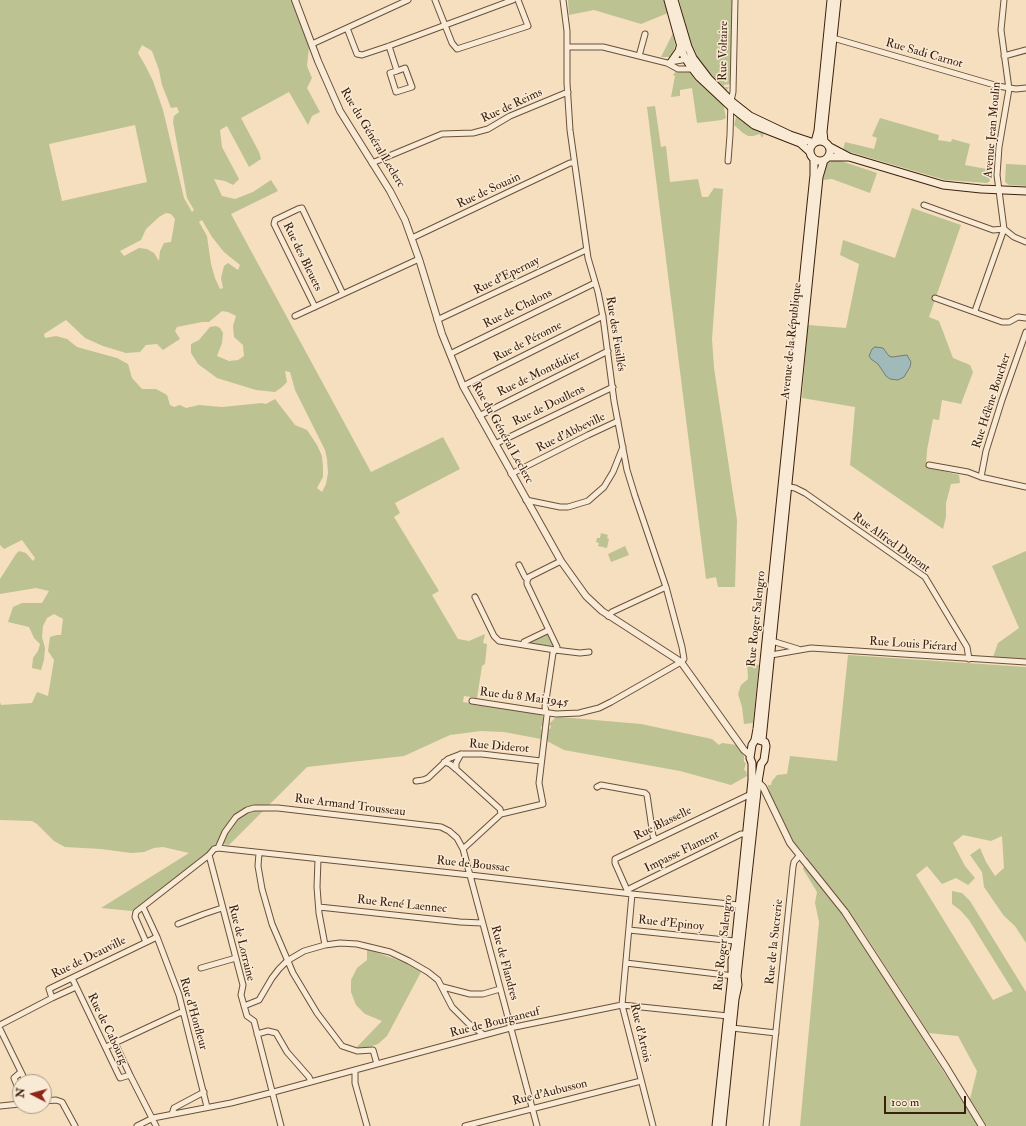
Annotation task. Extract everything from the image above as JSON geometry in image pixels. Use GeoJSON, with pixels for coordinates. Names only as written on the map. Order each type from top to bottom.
{"type":"FeatureCollection","features":[{"type":"Feature","properties":{"kind":"main road"},"geometry":{"type":"LineString","coordinates":[[668,0],[680,47],[731,104],[754,125],[800,143],[810,152],[814,159],[818,161],[849,157]]}},
{"type":"Feature","properties":{"kind":"main road"},"geometry":{"type":"LineString","coordinates":[[674,0],[692,68],[717,95],[750,116],[790,135],[815,142],[824,141]]}},
{"type":"Feature","properties":{"kind":"main road"},"geometry":{"type":"LineString","coordinates":[[810,152],[811,146],[815,142],[818,132],[831,0]]}},
{"type":"Feature","properties":{"kind":"main road"},"geometry":{"type":"LineString","coordinates":[[837,0],[823,132],[824,141],[830,147],[849,157],[943,184],[999,191],[1026,191]]}},
{"type":"Feature","properties":{"kind":"main road"},"geometry":{"type":"LineString","coordinates":[[670,62],[679,51],[680,47]]}},
{"type":"Feature","properties":{"kind":"main road"},"geometry":{"type":"LineString","coordinates":[[826,159],[830,152],[830,147]]}},
{"type":"Feature","properties":{"kind":"main road","name":"Avenue de la République"},"geometry":{"type":"LineString","coordinates":[[785,486],[814,175],[814,159]]}},
{"type":"Feature","properties":{"kind":"main road","name":"Avenue de la République"},"geometry":{"type":"LineString","coordinates":[[781,523],[819,177],[826,159]]}},
{"type":"Feature","properties":{"kind":"main road","name":"Rue Roger Salengro"},"geometry":{"type":"LineString","coordinates":[[756,742],[771,654],[781,523]]}},
{"type":"Feature","properties":{"kind":"main road","name":"Rue Roger Salengro"},"geometry":{"type":"LineString","coordinates":[[756,742],[781,523]]}},
{"type":"Feature","properties":{"kind":"main road"},"geometry":{"type":"LineString","coordinates":[[750,755],[756,742]]}},
{"type":"Feature","properties":{"kind":"main road","name":"Rue Roger Salengro"},"geometry":{"type":"LineString","coordinates":[[722,1126],[732,1028],[738,987],[732,960],[746,834],[753,795],[758,782],[761,764],[764,760],[766,746],[765,742],[756,742]]}},
{"type":"Feature","properties":{"kind":"main road","name":"Rue Roger Salengro"},"geometry":{"type":"LineString","coordinates":[[716,1126],[728,1016],[735,976],[753,795],[752,763],[750,755]]}},
{"type":"Feature","properties":{"kind":"main road"},"geometry":{"type":"LineString","coordinates":[[752,763],[757,765],[761,764]]}},
{"type":"Feature","properties":{"kind":"street","name":"Rue du Général Leclerc"},"geometry":{"type":"LineString","coordinates":[[295,0],[340,111],[397,202],[412,238],[438,320],[463,386],[561,561],[586,596],[608,616],[681,662],[744,750],[750,755]]}},
{"type":"Feature","properties":{"kind":"street"},"geometry":{"type":"LineString","coordinates":[[312,44],[408,0]]}},
{"type":"Feature","properties":{"kind":"street"},"geometry":{"type":"LineString","coordinates":[[434,0],[446,25],[452,43],[457,49],[528,26],[518,0]]}},
{"type":"Feature","properties":{"kind":"street"},"geometry":{"type":"LineString","coordinates":[[347,28],[357,54],[362,55],[513,0]]}},
{"type":"Feature","properties":{"kind":"street","name":"Rue des Fusillés"},"geometry":{"type":"LineString","coordinates":[[563,0],[567,31],[570,130],[586,250],[603,316],[612,386],[627,470],[666,587],[684,654],[684,659],[681,662]]}},
{"type":"Feature","properties":{"kind":"street","name":"Rue Voltaire"},"geometry":{"type":"LineString","coordinates":[[728,161],[733,92],[735,0]]}},
{"type":"Feature","properties":{"kind":"street","name":"Avenue Jean Moulin"},"geometry":{"type":"LineString","coordinates":[[1004,0],[1001,30],[1010,88],[999,152],[997,175],[1004,229]]}},
{"type":"Feature","properties":{"kind":"street"},"geometry":{"type":"LineString","coordinates":[[639,56],[646,34]]}},
{"type":"Feature","properties":{"kind":"street","name":"Rue Sadi Carnot"},"geometry":{"type":"LineString","coordinates":[[833,38],[1010,88],[1026,88]]}},
{"type":"Feature","properties":{"kind":"street"},"geometry":{"type":"LineString","coordinates":[[389,46],[397,71]]}},
{"type":"Feature","properties":{"kind":"street"},"geometry":{"type":"LineString","coordinates":[[567,47],[604,47],[670,62],[690,59]]}},
{"type":"Feature","properties":{"kind":"street"},"geometry":{"type":"LineString","coordinates":[[1004,56],[1026,50]]}},
{"type":"Feature","properties":{"kind":"street"},"geometry":{"type":"LineString","coordinates":[[670,62],[678,69],[692,68]]}},
{"type":"Feature","properties":{"kind":"street"},"geometry":{"type":"LineString","coordinates":[[405,68],[412,87],[396,92],[390,73],[397,71],[405,68]]}},
{"type":"Feature","properties":{"kind":"street","name":"Rue de Reims"},"geometry":{"type":"LineString","coordinates":[[372,163],[442,134],[473,133],[488,129],[510,116],[568,92]]}},
{"type":"Feature","properties":{"kind":"street","name":"Rue de Souain"},"geometry":{"type":"LineString","coordinates":[[412,238],[570,163],[574,163]]}},
{"type":"Feature","properties":{"kind":"street"},"geometry":{"type":"LineString","coordinates":[[924,205],[993,230],[1004,229],[1014,237],[1026,242]]}},
{"type":"Feature","properties":{"kind":"street","name":"Rue des Bleuets"},"geometry":{"type":"LineString","coordinates":[[315,307],[274,224],[275,220],[298,208],[302,208],[343,294]]}},
{"type":"Feature","properties":{"kind":"street"},"geometry":{"type":"LineString","coordinates":[[975,311],[1004,229]]}},
{"type":"Feature","properties":{"kind":"street","name":"Rue d'Epernay"},"geometry":{"type":"LineString","coordinates":[[438,320],[586,250]]}},
{"type":"Feature","properties":{"kind":"street"},"geometry":{"type":"LineString","coordinates":[[295,316],[419,259]]}},
{"type":"Feature","properties":{"kind":"street","name":"Rue de Chalons"},"geometry":{"type":"LineString","coordinates":[[450,354],[595,283]]}},
{"type":"Feature","properties":{"kind":"street"},"geometry":{"type":"LineString","coordinates":[[935,298],[1005,322],[1015,317],[1026,318]]}},
{"type":"Feature","properties":{"kind":"street","name":"Rue de Péronne"},"geometry":{"type":"LineString","coordinates":[[463,386],[603,316]]}},
{"type":"Feature","properties":{"kind":"street","name":"Rue Hélène Boucher"},"geometry":{"type":"LineString","coordinates":[[981,477],[986,451],[1026,332]]}},
{"type":"Feature","properties":{"kind":"street","name":"Rue de Montdidier"},"geometry":{"type":"LineString","coordinates":[[479,416],[608,351]]}},
{"type":"Feature","properties":{"kind":"street","name":"Rue de Doullens"},"geometry":{"type":"LineString","coordinates":[[495,444],[612,386]]}},
{"type":"Feature","properties":{"kind":"street","name":"Rue d'Abbeville"},"geometry":{"type":"LineString","coordinates":[[511,474],[618,421]]}},
{"type":"Feature","properties":{"kind":"street"},"geometry":{"type":"LineString","coordinates":[[526,500],[560,507],[573,506],[588,501],[604,487],[613,472],[623,446]]}},
{"type":"Feature","properties":{"kind":"street"},"geometry":{"type":"LineString","coordinates":[[929,465],[968,472],[981,477],[1026,487]]}},
{"type":"Feature","properties":{"kind":"street","name":"Rue Alfred Dupont"},"geometry":{"type":"LineString","coordinates":[[785,486],[795,488],[805,493],[925,577],[968,647],[969,658]]}},
{"type":"Feature","properties":{"kind":"street"},"geometry":{"type":"LineString","coordinates":[[555,650],[557,647],[550,630],[527,584],[529,577],[561,561]]}},
{"type":"Feature","properties":{"kind":"street"},"geometry":{"type":"LineString","coordinates":[[519,565],[524,577],[528,579]]}},
{"type":"Feature","properties":{"kind":"street"},"geometry":{"type":"LineString","coordinates":[[608,616],[612,612],[666,587]]}},
{"type":"Feature","properties":{"kind":"street"},"geometry":{"type":"LineString","coordinates":[[475,597],[494,636],[499,641],[555,650],[580,653],[589,652]]}},
{"type":"Feature","properties":{"kind":"street"},"geometry":{"type":"LineString","coordinates":[[523,645],[524,642],[550,630]]}},
{"type":"Feature","properties":{"kind":"street","name":"Rue Louis Piérard"},"geometry":{"type":"LineString","coordinates":[[772,641],[799,649]]}},
{"type":"Feature","properties":{"kind":"street","name":"Rue Louis Piérard"},"geometry":{"type":"LineString","coordinates":[[771,654],[811,648],[1026,662]]}},
{"type":"Feature","properties":{"kind":"street","name":"Rue Diderot"},"geometry":{"type":"LineString","coordinates":[[501,814],[543,804],[539,783],[546,712],[545,707],[553,653],[555,650]]}},
{"type":"Feature","properties":{"kind":"street","name":"Rue du 8 Mai 1945"},"geometry":{"type":"LineString","coordinates":[[472,701],[570,714],[599,708],[681,662]]}},
{"type":"Feature","properties":{"kind":"street"},"geometry":{"type":"LineString","coordinates":[[739,742],[756,742]]}},
{"type":"Feature","properties":{"kind":"street"},"geometry":{"type":"LineString","coordinates":[[456,769],[456,763],[461,754]]}},
{"type":"Feature","properties":{"kind":"street","name":"Rue Diderot"},"geometry":{"type":"LineString","coordinates":[[416,781],[428,778],[444,762],[461,754],[482,754],[541,761]]}},
{"type":"Feature","properties":{"kind":"street"},"geometry":{"type":"LineString","coordinates":[[444,762],[450,764],[456,769],[500,809],[501,814],[463,849]]}},
{"type":"Feature","properties":{"kind":"street"},"geometry":{"type":"LineString","coordinates":[[758,782],[763,787],[790,843],[845,912],[946,1067],[982,1126]]}},
{"type":"Feature","properties":{"kind":"street"},"geometry":{"type":"LineString","coordinates":[[597,787],[601,785],[645,793],[653,836],[655,839]]}},
{"type":"Feature","properties":{"kind":"street"},"geometry":{"type":"LineString","coordinates":[[753,795],[765,797],[769,801]]}},
{"type":"Feature","properties":{"kind":"street","name":"Rue Blasselle"},"geometry":{"type":"LineString","coordinates":[[629,892],[615,863],[615,859],[655,839],[753,795]]}},
{"type":"Feature","properties":{"kind":"street","name":"Rue Armand Trousseau"},"geometry":{"type":"LineString","coordinates":[[218,848],[225,832],[242,813],[254,808],[278,808],[441,827],[449,831],[457,838],[463,849],[470,875]]}},
{"type":"Feature","properties":{"kind":"street","name":"Impasse Flament"},"geometry":{"type":"LineString","coordinates":[[629,892],[741,834],[746,834]]}},
{"type":"Feature","properties":{"kind":"street"},"geometry":{"type":"LineString","coordinates":[[146,942],[135,917],[136,912],[209,855],[214,849],[218,848]]}},
{"type":"Feature","properties":{"kind":"street","name":"Rue de Boussac"},"geometry":{"type":"LineString","coordinates":[[218,848],[739,905]]}},
{"type":"Feature","properties":{"kind":"street"},"geometry":{"type":"LineString","coordinates":[[258,853],[258,866],[262,889],[272,924],[288,961],[317,1013],[342,1046],[357,1051],[374,1050],[377,1064]]}},
{"type":"Feature","properties":{"kind":"street","name":"Rue de Lorraine"},"geometry":{"type":"LineString","coordinates":[[209,855],[243,985],[241,995],[247,1016],[254,1022],[281,1126]]}},
{"type":"Feature","properties":{"kind":"street","name":"Rue de la Sucrerie"},"geometry":{"type":"LineString","coordinates":[[766,1126],[793,867],[794,862],[800,855]]}},
{"type":"Feature","properties":{"kind":"street"},"geometry":{"type":"LineString","coordinates":[[318,859],[317,887],[325,945]]}},
{"type":"Feature","properties":{"kind":"street","name":"Rue de Flandres"},"geometry":{"type":"LineString","coordinates":[[470,875],[537,1126]]}},
{"type":"Feature","properties":{"kind":"street","name":"Rue d'Artois"},"geometry":{"type":"LineString","coordinates":[[629,892],[629,930],[622,1005],[653,1126]]}},
{"type":"Feature","properties":{"kind":"street","name":"Rue d'Honfleur"},"geometry":{"type":"LineString","coordinates":[[143,907],[157,937],[180,995],[207,1107]]}},
{"type":"Feature","properties":{"kind":"street","name":"Rue René Laennec"},"geometry":{"type":"LineString","coordinates":[[319,907],[482,923]]}},
{"type":"Feature","properties":{"kind":"street"},"geometry":{"type":"LineString","coordinates":[[178,924],[222,908]]}},
{"type":"Feature","properties":{"kind":"street","name":"Rue d'Epinoy"},"geometry":{"type":"LineString","coordinates":[[629,930],[735,941]]}},
{"type":"Feature","properties":{"kind":"street","name":"Rue de Deauville"},"geometry":{"type":"LineString","coordinates":[[0,1025],[52,998],[49,989],[157,937]]}},
{"type":"Feature","properties":{"kind":"street"},"geometry":{"type":"LineString","coordinates":[[244,1006],[259,1000],[279,968],[304,951],[325,945],[340,943],[357,944],[390,952],[419,966],[438,980],[443,987],[452,1007],[468,1023],[484,1035]]}},
{"type":"Feature","properties":{"kind":"street"},"geometry":{"type":"LineString","coordinates":[[201,968],[236,958]]}},
{"type":"Feature","properties":{"kind":"street"},"geometry":{"type":"LineString","coordinates":[[626,963],[735,976]]}},
{"type":"Feature","properties":{"kind":"street","name":"Rue de Cabourg"},"geometry":{"type":"LineString","coordinates":[[72,978],[120,1078],[130,1076]]}},
{"type":"Feature","properties":{"kind":"street"},"geometry":{"type":"LineString","coordinates":[[52,998],[76,987]]}},
{"type":"Feature","properties":{"kind":"street"},"geometry":{"type":"LineString","coordinates":[[443,987],[470,994],[483,994],[500,989]]}},
{"type":"Feature","properties":{"kind":"street","name":"Rue de Bourganeuf"},"geometry":{"type":"LineString","coordinates":[[137,1126],[153,1118],[231,1103],[510,1028],[622,1005],[728,1016]]}},
{"type":"Feature","properties":{"kind":"street"},"geometry":{"type":"LineString","coordinates":[[106,1047],[183,1012]]}},
{"type":"Feature","properties":{"kind":"street"},"geometry":{"type":"LineString","coordinates":[[732,1028],[776,1033]]}},
{"type":"Feature","properties":{"kind":"street"},"geometry":{"type":"LineString","coordinates":[[0,1029],[21,1072],[19,1074]]}},
{"type":"Feature","properties":{"kind":"street"},"geometry":{"type":"LineString","coordinates":[[257,1034],[268,1031],[276,1033],[287,1052],[310,1077],[311,1082]]}},
{"type":"Feature","properties":{"kind":"street","name":"Rue de Cabourg"},"geometry":{"type":"LineString","coordinates":[[115,1043],[156,1126]]}},
{"type":"Feature","properties":{"kind":"street"},"geometry":{"type":"LineString","coordinates":[[355,1070],[356,1083],[367,1126]]}},
{"type":"Feature","properties":{"kind":"street","name":"Rue d'Aubusson"},"geometry":{"type":"LineString","coordinates":[[465,1126],[641,1080]]}},
{"type":"Feature","properties":{"kind":"street"},"geometry":{"type":"LineString","coordinates":[[172,1114],[174,1108],[204,1092]]}},
{"type":"Feature","properties":{"kind":"street"},"geometry":{"type":"LineString","coordinates":[[52,1100],[60,1100],[64,1104],[75,1126]]}},
{"type":"Feature","properties":{"kind":"street"},"geometry":{"type":"LineString","coordinates":[[0,1106],[12,1105]]}},
{"type":"Feature","properties":{"kind":"green space"},"geometry":{"type":"Polygon","coordinates":[[[0,0],[291,0],[309,47],[307,66],[312,78],[307,88],[320,112],[312,116],[308,125],[289,92],[241,118],[259,152],[261,159],[249,167],[227,126],[220,130],[222,147],[239,179],[233,185],[225,181],[214,179],[222,196],[235,199],[253,192],[271,180],[278,191],[231,214],[371,472],[443,437],[460,469],[395,503],[400,513],[394,517],[439,591],[432,595],[458,639],[469,641],[485,634],[483,643],[487,644],[485,664],[482,666],[477,698],[464,696],[463,702],[541,714],[544,719],[544,726],[541,726],[541,739],[504,732],[481,731],[450,735],[404,756],[307,767],[229,845],[215,845],[207,854],[132,911],[101,908],[189,853],[163,847],[154,848],[144,852],[131,853],[101,849],[65,847],[54,841],[32,821],[0,820],[0,702],[1,705],[32,703],[37,692],[48,696],[54,660],[48,651],[50,637],[61,635],[63,619],[54,614],[47,618],[43,626],[42,637],[45,648],[41,670],[32,668],[33,658],[38,651],[40,644],[34,638],[29,627],[8,622],[13,607],[22,603],[42,603],[49,591],[36,588],[0,594],[0,579],[16,554],[19,551],[26,553],[33,561],[35,558],[22,540],[4,549],[0,545],[0,0]],[[142,45],[138,53],[153,81],[163,110],[184,198],[192,212],[194,210],[187,198],[173,122],[174,116],[179,112],[177,107],[171,108],[162,85],[159,70],[152,51],[142,45]],[[135,125],[49,144],[62,201],[147,182],[135,125]],[[166,213],[159,217],[146,229],[141,240],[120,251],[124,256],[139,248],[147,249],[154,253],[159,261],[160,251],[164,243],[171,242],[175,219],[171,214],[166,213]],[[202,220],[199,222],[207,236],[211,264],[220,289],[223,288],[221,278],[224,266],[228,263],[238,270],[240,265],[224,252],[212,237],[202,220]],[[222,311],[209,322],[177,327],[175,331],[180,339],[163,350],[157,344],[146,345],[140,352],[126,353],[103,346],[85,338],[66,320],[44,334],[45,338],[56,336],[67,339],[77,347],[117,358],[128,364],[132,378],[142,389],[156,389],[167,395],[170,405],[174,407],[180,405],[186,408],[199,405],[222,407],[262,403],[266,404],[275,399],[295,425],[307,430],[317,445],[322,456],[323,477],[317,488],[322,492],[326,484],[328,473],[325,450],[295,390],[290,372],[285,371],[287,382],[275,392],[256,390],[217,378],[198,364],[191,353],[191,344],[199,340],[210,327],[216,326],[220,328],[223,333],[222,343],[217,356],[229,361],[238,360],[244,356],[243,345],[234,337],[233,326],[236,316],[222,311]]]}},
{"type":"Feature","properties":{"kind":"green space"},"geometry":{"type":"Polygon","coordinates":[[[568,0],[665,0],[668,13],[641,24],[594,10],[569,15],[568,0]]]}},
{"type":"Feature","properties":{"kind":"green space"},"geometry":{"type":"Polygon","coordinates":[[[679,0],[732,0],[731,84],[724,85],[724,87],[729,87],[727,90],[724,90],[702,66],[693,51],[679,0]]]}},
{"type":"Feature","properties":{"kind":"green space"},"geometry":{"type":"Polygon","coordinates":[[[673,33],[675,45],[674,52],[670,57],[661,57],[673,33]]]}},
{"type":"Feature","properties":{"kind":"green space"},"geometry":{"type":"Polygon","coordinates":[[[677,70],[692,72],[723,103],[726,118],[722,120],[697,123],[692,88],[680,90],[680,96],[671,97],[675,76],[673,75],[677,70]]]}},
{"type":"Feature","properties":{"kind":"green space"},"geometry":{"type":"Polygon","coordinates":[[[655,106],[661,147],[666,146],[670,182],[698,179],[702,197],[708,197],[714,188],[723,189],[712,339],[714,368],[737,520],[735,587],[718,587],[716,577],[706,579],[647,107],[655,106]]]}},
{"type":"Feature","properties":{"kind":"green space"},"geometry":{"type":"Polygon","coordinates":[[[736,117],[764,133],[762,138],[760,134],[748,136],[743,133],[734,125],[736,117]]]}},
{"type":"Feature","properties":{"kind":"green space"},"geometry":{"type":"Polygon","coordinates":[[[880,118],[939,135],[938,140],[951,142],[952,139],[970,144],[965,165],[992,170],[990,181],[987,183],[945,180],[843,150],[845,142],[874,149],[877,138],[872,136],[880,118]]]}},
{"type":"Feature","properties":{"kind":"green space"},"geometry":{"type":"Polygon","coordinates":[[[835,159],[877,173],[870,193],[832,179],[823,180],[827,164],[835,159]]]}},
{"type":"Feature","properties":{"kind":"green space"},"geometry":{"type":"Polygon","coordinates":[[[1006,164],[1026,165],[1026,186],[1009,185],[1006,183],[1006,164]]]}},
{"type":"Feature","properties":{"kind":"green space"},"geometry":{"type":"Polygon","coordinates":[[[912,208],[961,225],[929,317],[939,321],[953,358],[970,365],[973,372],[961,404],[942,400],[939,420],[933,419],[927,450],[926,467],[959,475],[960,483],[951,484],[946,503],[946,517],[943,529],[850,465],[855,407],[802,398],[808,325],[846,328],[859,264],[840,255],[843,240],[895,258],[912,208]]]}},
{"type":"Feature","properties":{"kind":"green space"},"geometry":{"type":"Polygon","coordinates":[[[601,533],[608,535],[607,538],[609,539],[607,548],[598,546],[599,543],[596,542],[597,538],[600,538],[601,533]]]}},
{"type":"Feature","properties":{"kind":"green space"},"geometry":{"type":"Polygon","coordinates":[[[625,546],[629,555],[611,562],[608,554],[625,546]]]}},
{"type":"Feature","properties":{"kind":"green space"},"geometry":{"type":"Polygon","coordinates":[[[1026,551],[1026,659],[993,657],[998,643],[1019,628],[992,566],[1026,551]]]}},
{"type":"Feature","properties":{"kind":"green space"},"geometry":{"type":"Polygon","coordinates":[[[548,634],[553,645],[531,643],[531,641],[548,634]]]}},
{"type":"Feature","properties":{"kind":"green space"},"geometry":{"type":"Polygon","coordinates":[[[848,655],[1026,667],[1026,943],[1015,926],[1004,916],[984,887],[982,872],[970,855],[980,848],[986,862],[995,876],[1004,868],[1002,836],[991,841],[963,835],[953,843],[965,866],[975,878],[968,885],[956,878],[942,884],[927,866],[916,875],[993,1000],[1013,991],[969,920],[952,904],[952,891],[962,893],[970,901],[1026,992],[1026,1126],[987,1126],[970,1099],[977,1071],[958,1036],[929,1033],[860,927],[854,930],[978,1126],[800,1126],[819,922],[815,903],[817,892],[803,869],[807,857],[794,842],[769,793],[768,785],[771,785],[772,781],[777,775],[787,774],[790,756],[837,761],[848,655]]]}},
{"type":"Feature","properties":{"kind":"green space"},"geometry":{"type":"Polygon","coordinates":[[[747,663],[759,665],[753,723],[744,724],[742,707],[738,694],[741,685],[748,679],[747,663]]]}},
{"type":"Feature","properties":{"kind":"green space"},"geometry":{"type":"Polygon","coordinates":[[[560,717],[641,724],[712,739],[719,745],[722,743],[737,745],[744,756],[744,762],[746,763],[744,770],[746,771],[747,776],[731,785],[680,771],[564,750],[545,740],[547,729],[550,729],[551,726],[549,725],[550,723],[555,718],[560,717]]]}},
{"type":"Feature","properties":{"kind":"green space"},"geometry":{"type":"Polygon","coordinates":[[[367,949],[406,963],[421,972],[387,1036],[378,1044],[369,1047],[356,1048],[382,1021],[365,1014],[356,1005],[351,992],[351,980],[357,968],[367,960],[367,949]]]}},
{"type":"Feature","properties":{"kind":"water"},"geometry":{"type":"Polygon","coordinates":[[[875,347],[883,348],[889,356],[892,357],[907,355],[911,362],[910,367],[904,377],[898,380],[890,379],[886,376],[878,364],[869,356],[872,349],[875,347]]]}}]}
